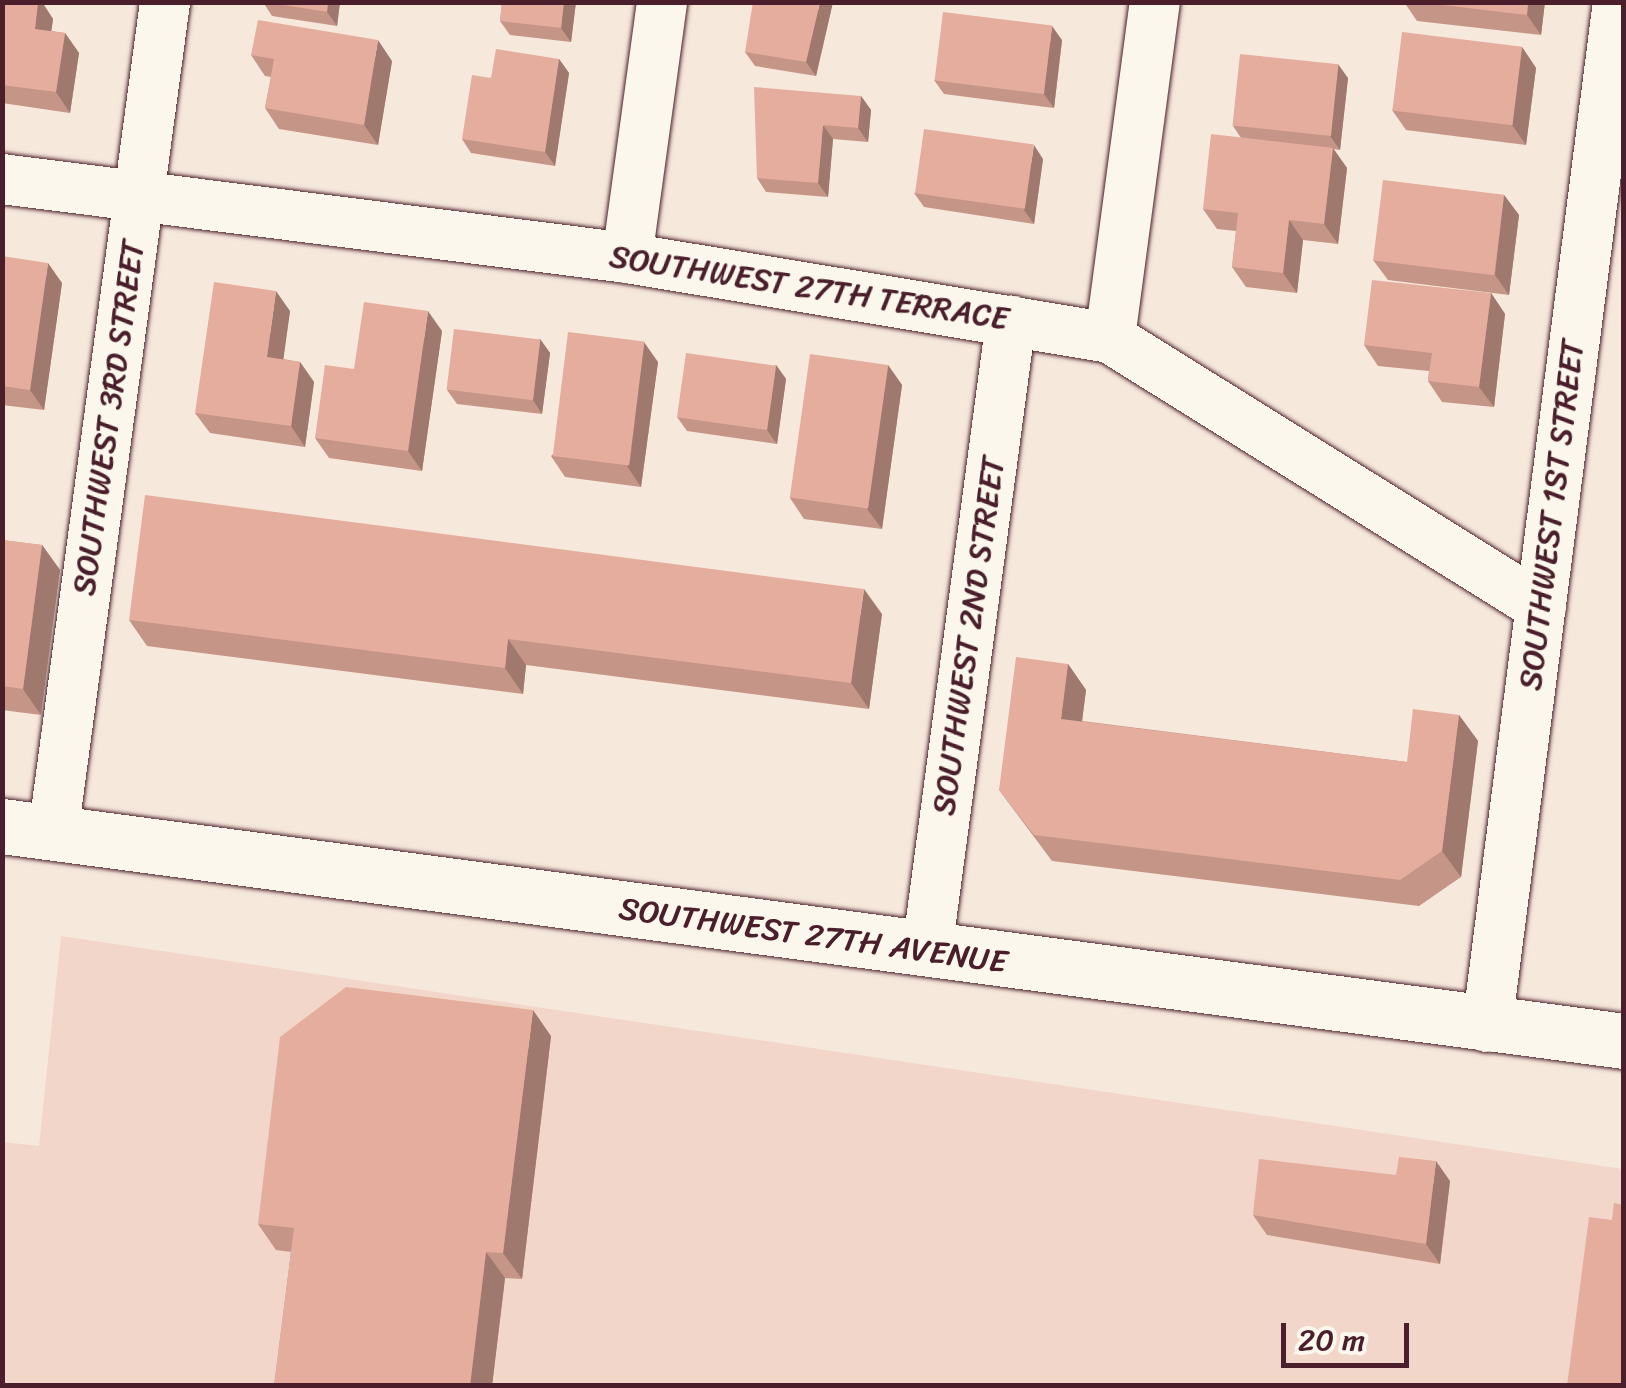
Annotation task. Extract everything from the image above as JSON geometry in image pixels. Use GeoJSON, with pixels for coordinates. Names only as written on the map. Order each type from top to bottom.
{"type":"FeatureCollection","features":[{"type":"Feature","properties":{"kind":"street","name":"SOUTHWEST 3RD STREET"},"geometry":{"type":"LineString","coordinates":[[28,830],[139,191],[165,2]]}},
{"type":"Feature","properties":{"kind":"street"},"geometry":{"type":"LineString","coordinates":[[627,258],[662,2]]}},
{"type":"Feature","properties":{"kind":"street"},"geometry":{"type":"LineString","coordinates":[[1110,338],[1155,2]]}},
{"type":"Feature","properties":{"kind":"street","name":"SOUTHWEST 1ST STREET"},"geometry":{"type":"LineString","coordinates":[[1486,1027],[1618,2]]}},
{"type":"Feature","properties":{"kind":"street","name":"SOUTHWEST 27TH TERRACE"},"geometry":{"type":"LineString","coordinates":[[2,179],[139,191],[627,258],[1110,338],[1540,607]]}},
{"type":"Feature","properties":{"kind":"street","name":"SOUTHWEST 2ND STREET"},"geometry":{"type":"LineString","coordinates":[[927,951],[1011,321]]}},
{"type":"Feature","properties":{"kind":"street","name":"SOUTHWEST 27TH AVENUE"},"geometry":{"type":"LineString","coordinates":[[28,830],[1486,1027],[1624,1040]]}},
{"type":"Feature","properties":{"kind":"shaded area"},"geometry":{"type":"Polygon","coordinates":[[[61,936],[1623,1169],[1623,1385],[3,1386],[3,1142],[39,1146],[61,936]]]}},
{"type":"Feature","properties":{"kind":"building"},"geometry":{"type":"Polygon","coordinates":[[[2,2],[38,2],[35,29],[65,33],[56,92],[2,85],[2,2]]]}},
{"type":"Feature","properties":{"kind":"building"},"geometry":{"type":"Polygon","coordinates":[[[265,2],[328,2],[327,12],[265,2]]]}},
{"type":"Feature","properties":{"kind":"building"},"geometry":{"type":"Polygon","coordinates":[[[502,2],[564,2],[561,28],[500,21],[502,2]]]}},
{"type":"Feature","properties":{"kind":"building"},"geometry":{"type":"Polygon","coordinates":[[[753,2],[820,2],[806,62],[745,52],[753,2]]]}},
{"type":"Feature","properties":{"kind":"building"},"geometry":{"type":"Polygon","coordinates":[[[1417,2],[1528,2],[1527,15],[1417,2]]]}},
{"type":"Feature","properties":{"kind":"building"},"geometry":{"type":"Polygon","coordinates":[[[943,12],[1052,25],[1044,94],[935,80],[943,12]]]}},
{"type":"Feature","properties":{"kind":"building"},"geometry":{"type":"Polygon","coordinates":[[[258,20],[378,40],[364,125],[265,108],[274,59],[251,55],[258,20]]]}},
{"type":"Feature","properties":{"kind":"building"},"geometry":{"type":"Polygon","coordinates":[[[1402,32],[1522,47],[1512,125],[1392,110],[1402,32]]]}},
{"type":"Feature","properties":{"kind":"building"},"geometry":{"type":"Polygon","coordinates":[[[496,49],[559,59],[545,152],[462,139],[472,75],[491,78],[496,49]]]}},
{"type":"Feature","properties":{"kind":"building"},"geometry":{"type":"Polygon","coordinates":[[[1240,54],[1338,64],[1331,136],[1232,126],[1240,54]]]}},
{"type":"Feature","properties":{"kind":"building"},"geometry":{"type":"Polygon","coordinates":[[[754,87],[861,96],[858,128],[823,125],[818,183],[757,178],[754,87]]]}},
{"type":"Feature","properties":{"kind":"building"},"geometry":{"type":"Polygon","coordinates":[[[924,129],[1034,144],[1025,209],[915,193],[924,129]]]}},
{"type":"Feature","properties":{"kind":"building"},"geometry":{"type":"Polygon","coordinates":[[[1211,134],[1333,148],[1324,224],[1289,220],[1283,273],[1232,267],[1238,213],[1203,209],[1211,134]]]}},
{"type":"Feature","properties":{"kind":"building"},"geometry":{"type":"Polygon","coordinates":[[[1383,180],[1504,195],[1494,275],[1373,260],[1383,180]]]}},
{"type":"Feature","properties":{"kind":"building"},"geometry":{"type":"Polygon","coordinates":[[[2,256],[48,263],[30,390],[2,386],[2,256]]]}},
{"type":"Feature","properties":{"kind":"building"},"geometry":{"type":"Polygon","coordinates":[[[1372,280],[1491,293],[1479,387],[1428,381],[1432,353],[1364,345],[1372,280]]]}},
{"type":"Feature","properties":{"kind":"building"},"geometry":{"type":"Polygon","coordinates":[[[214,282],[276,291],[267,357],[300,362],[291,426],[195,413],[214,282]]]}},
{"type":"Feature","properties":{"kind":"building"},"geometry":{"type":"Polygon","coordinates":[[[364,302],[428,311],[408,451],[315,438],[325,365],[354,369],[364,302]]]}},
{"type":"Feature","properties":{"kind":"building"},"geometry":{"type":"Polygon","coordinates":[[[454,329],[540,340],[533,400],[447,390],[454,329]]]}},
{"type":"Feature","properties":{"kind":"building"},"geometry":{"type":"Polygon","coordinates":[[[568,332],[644,341],[629,465],[553,456],[568,332]]]}},
{"type":"Feature","properties":{"kind":"building"},"geometry":{"type":"Polygon","coordinates":[[[686,353],[776,366],[767,430],[677,417],[686,353]]]}},
{"type":"Feature","properties":{"kind":"building"},"geometry":{"type":"Polygon","coordinates":[[[810,354],[888,365],[868,509],[790,498],[810,354]]]}},
{"type":"Feature","properties":{"kind":"building"},"geometry":{"type":"Polygon","coordinates":[[[145,495],[864,589],[851,683],[508,639],[505,668],[129,620],[145,495]]]}},
{"type":"Feature","properties":{"kind":"building"},"geometry":{"type":"Polygon","coordinates":[[[2,540],[42,545],[23,689],[2,686],[2,540]]]}},
{"type":"Feature","properties":{"kind":"building"},"geometry":{"type":"Polygon","coordinates":[[[1016,657],[1068,664],[1061,719],[1407,762],[1413,709],[1459,715],[1442,851],[1400,880],[1034,835],[999,790],[1016,657]]]}},
{"type":"Feature","properties":{"kind":"building"},"geometry":{"type":"Polygon","coordinates":[[[346,987],[533,1010],[503,1253],[486,1252],[470,1386],[274,1386],[294,1228],[258,1224],[280,1037],[346,987]]]}},
{"type":"Feature","properties":{"kind":"building"},"geometry":{"type":"Polygon","coordinates":[[[1399,1157],[1436,1161],[1426,1244],[1253,1215],[1259,1159],[1396,1175],[1399,1157]]]}},
{"type":"Feature","properties":{"kind":"building"},"geometry":{"type":"Polygon","coordinates":[[[1614,1203],[1624,1205],[1624,1386],[1567,1386],[1589,1217],[1612,1220],[1614,1203]]]}}]}
